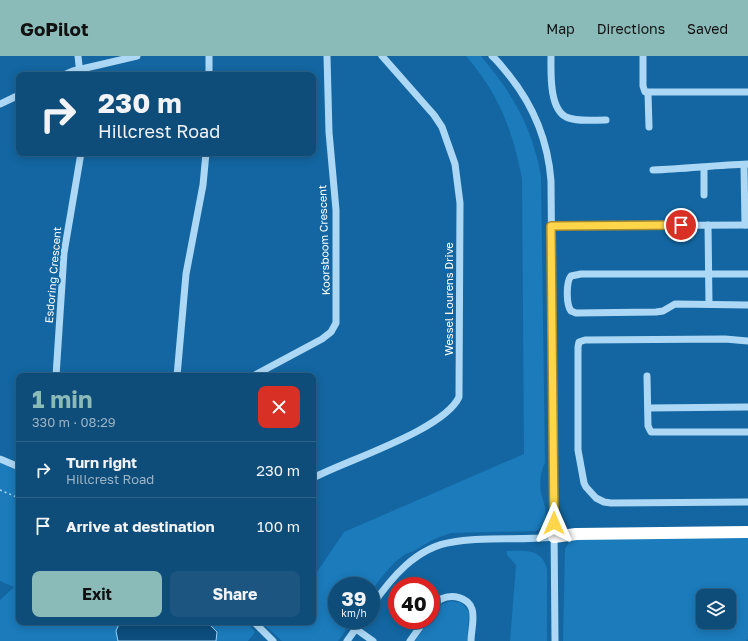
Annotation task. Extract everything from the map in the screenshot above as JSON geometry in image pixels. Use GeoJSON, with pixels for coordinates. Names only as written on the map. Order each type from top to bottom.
{"type":"FeatureCollection","features":[{"type":"Feature","properties":{"kind":"highway"},"geometry":{"type":"LineString","coordinates":[[554,537],[574,534],[748,532]]}},
{"type":"Feature","properties":{"kind":"street"},"geometry":{"type":"LineString","coordinates":[[78,56],[80,72],[137,56]]}},
{"type":"Feature","properties":{"kind":"street"},"geometry":{"type":"LineString","coordinates":[[209,56],[209,72]]}},
{"type":"Feature","properties":{"kind":"street","name":"Koorsboom Crescent"},"geometry":{"type":"LineString","coordinates":[[259,373],[322,339],[331,332],[336,323],[336,210],[329,132],[327,56]]}},
{"type":"Feature","properties":{"kind":"street","name":"Wessel Lourens Drive"},"geometry":{"type":"LineString","coordinates":[[316,477],[422,430],[442,417],[455,405],[459,397],[460,203],[456,164],[442,127],[434,115],[382,56]]}},
{"type":"Feature","properties":{"kind":"street"},"geometry":{"type":"LineString","coordinates":[[551,56],[552,86],[557,110],[561,114],[573,119],[606,120]]}},
{"type":"Feature","properties":{"kind":"street"},"geometry":{"type":"LineString","coordinates":[[643,56],[643,86],[644,91],[648,93],[748,92]]}},
{"type":"Feature","properties":{"kind":"street"},"geometry":{"type":"LineString","coordinates":[[495,57],[528,102],[545,142],[549,158],[551,181],[555,641]]}},
{"type":"Feature","properties":{"kind":"street"},"geometry":{"type":"LineString","coordinates":[[648,93],[649,128]]}},
{"type":"Feature","properties":{"kind":"street"},"geometry":{"type":"LineString","coordinates":[[0,104],[16,96]]}},
{"type":"Feature","properties":{"kind":"street","name":"Esdoring Crescent"},"geometry":{"type":"LineString","coordinates":[[56,373],[64,253],[80,156]]}},
{"type":"Feature","properties":{"kind":"street"},"geometry":{"type":"LineString","coordinates":[[177,373],[186,274],[206,156]]}},
{"type":"Feature","properties":{"kind":"street"},"geometry":{"type":"LineString","coordinates":[[551,226],[747,225],[746,164],[723,164],[704,168],[653,170]]}},
{"type":"Feature","properties":{"kind":"street"},"geometry":{"type":"LineString","coordinates":[[704,168],[704,195]]}},
{"type":"Feature","properties":{"kind":"street"},"geometry":{"type":"LineString","coordinates":[[708,225],[709,304]]}},
{"type":"Feature","properties":{"kind":"street"},"geometry":{"type":"LineString","coordinates":[[748,274],[574,275],[568,281],[569,309],[576,313],[656,312],[663,311],[672,304],[748,305]]}},
{"type":"Feature","properties":{"kind":"street"},"geometry":{"type":"LineString","coordinates":[[748,341],[725,339],[585,340],[578,342],[579,458],[586,488],[596,498],[604,502],[611,503],[748,502]]}},
{"type":"Feature","properties":{"kind":"street"},"geometry":{"type":"LineString","coordinates":[[647,376],[648,428],[653,433],[748,432]]}},
{"type":"Feature","properties":{"kind":"street"},"geometry":{"type":"LineString","coordinates":[[648,408],[748,407]]}},
{"type":"Feature","properties":{"kind":"street"},"geometry":{"type":"LineString","coordinates":[[0,459],[16,466]]}},
{"type":"Feature","properties":{"kind":"street"},"geometry":{"type":"LineString","coordinates":[[380,595],[400,570],[436,546],[452,542],[478,540],[554,537]]}},
{"type":"Feature","properties":{"kind":"street"},"geometry":{"type":"LineString","coordinates":[[440,600],[447,597],[459,598],[465,600],[469,604],[472,614],[471,641]]}},
{"type":"Feature","properties":{"kind":"street"},"geometry":{"type":"LineString","coordinates":[[257,625],[273,641]]}},
{"type":"Feature","properties":{"kind":"street"},"geometry":{"type":"LineString","coordinates":[[347,641],[356,629],[373,641]]}},
{"type":"Feature","properties":{"kind":"street"},"geometry":{"type":"LineString","coordinates":[[410,641],[419,629]]}},
{"type":"Feature","properties":{"kind":"path"},"geometry":{"type":"LineString","coordinates":[[0,490],[16,497]]}},
{"type":"Feature","properties":{"kind":"shaded area"},"geometry":{"type":"Polygon","coordinates":[[[466,56],[481,56],[512,98],[520,112],[532,142],[541,176],[545,463],[542,470],[540,484],[545,506],[545,521],[540,529],[535,531],[451,533],[434,539],[401,557],[389,568],[380,580],[380,577],[328,577],[328,629],[347,629],[338,641],[282,641],[264,625],[316,625],[316,574],[344,532],[524,454],[522,179],[509,129],[496,99],[487,84],[466,56]]]}},
{"type":"Feature","properties":{"kind":"shaded area"},"geometry":{"type":"Polygon","coordinates":[[[0,463],[16,470],[16,625],[249,625],[255,632],[248,641],[0,641],[0,600],[14,587],[0,581],[0,463]]]}},
{"type":"Feature","properties":{"kind":"shaded area"},"geometry":{"type":"Polygon","coordinates":[[[748,536],[748,639],[746,641],[563,641],[565,549],[570,540],[748,536]]]}},
{"type":"Feature","properties":{"kind":"shaded area"},"geometry":{"type":"Polygon","coordinates":[[[507,551],[532,552],[541,557],[545,562],[547,569],[547,641],[510,641],[516,565],[507,555],[507,551]]]}},
{"type":"Feature","properties":{"kind":"shaded area"},"geometry":{"type":"Polygon","coordinates":[[[451,601],[462,603],[469,612],[467,641],[415,641],[423,629],[440,629],[440,605],[451,601]]]}},
{"type":"Feature","properties":{"kind":"shaded area"},"geometry":{"type":"Polygon","coordinates":[[[119,625],[210,625],[217,632],[216,641],[118,641],[116,631],[119,625]]]}},
{"type":"Feature","properties":{"kind":"route"},"geometry":{"type":"LineString","coordinates":[[554,523],[551,226],[681,225]]}}]}
